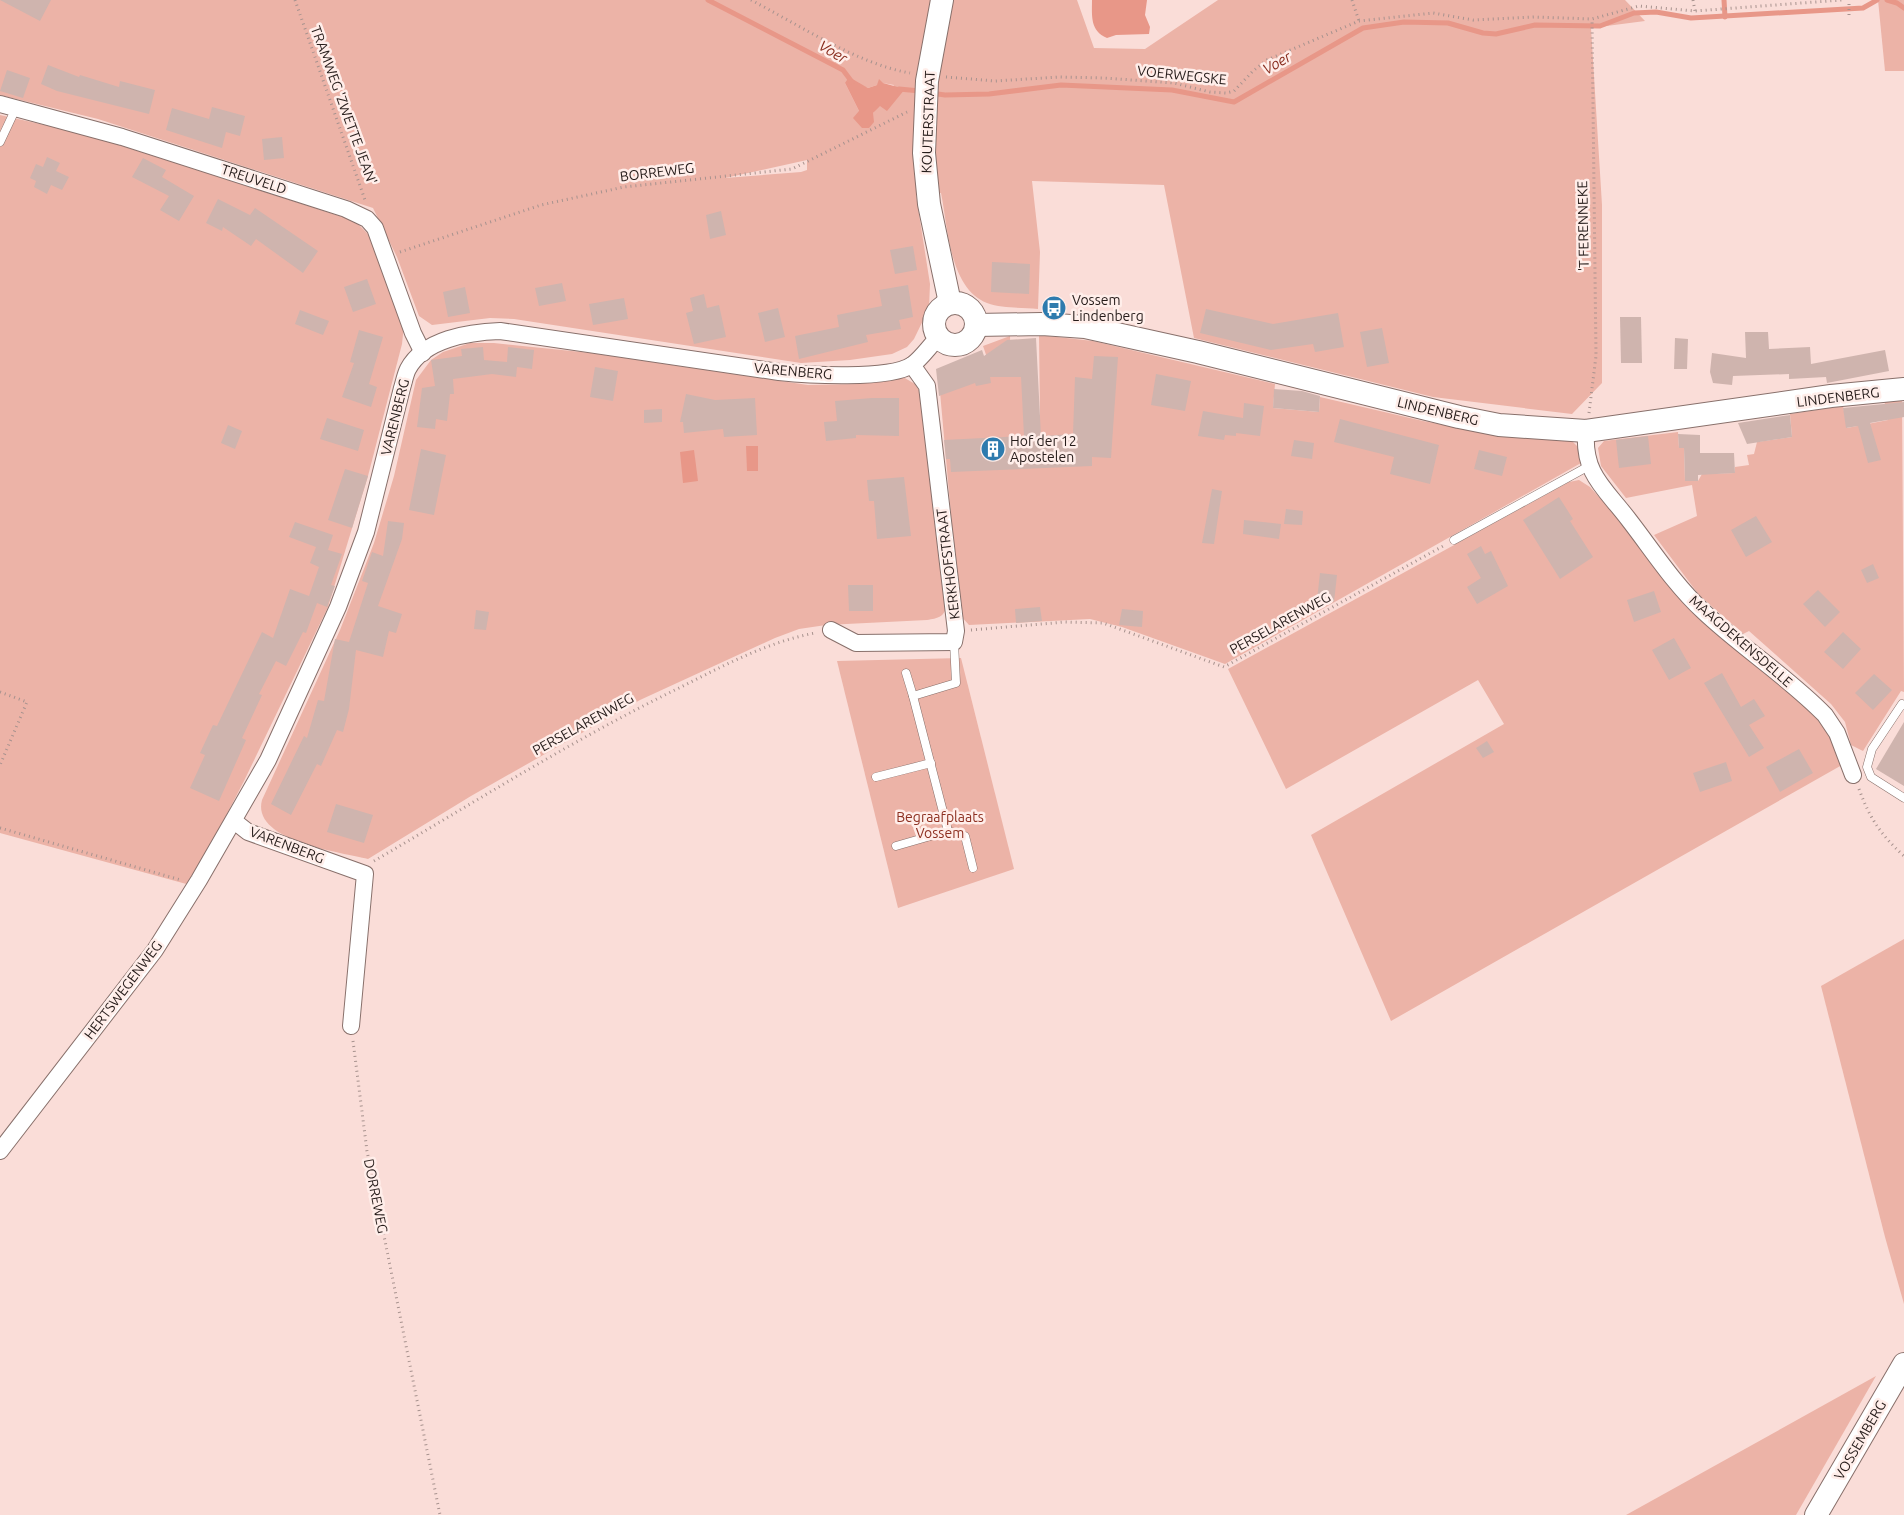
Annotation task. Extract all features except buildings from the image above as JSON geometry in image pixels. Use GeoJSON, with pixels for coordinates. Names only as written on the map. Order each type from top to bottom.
{"type":"FeatureCollection","features":[{"type":"Feature","properties":{"kind":"street","name":"KOUTERSTRAAT"},"geometry":{"type":"LineString","coordinates":[[942,0],[925,105],[925,178],[950,303]]}},
{"type":"Feature","properties":{"kind":"street","name":"TREUVELD"},"geometry":{"type":"LineString","coordinates":[[0,104],[132,140],[346,209],[366,219]]}},
{"type":"Feature","properties":{"kind":"street"},"geometry":{"type":"LineString","coordinates":[[366,219],[375,228],[387,256],[423,353]]}},
{"type":"Feature","properties":{"kind":"street"},"geometry":{"type":"LineString","coordinates":[[956,302],[969,307],[973,312],[976,325],[975,332],[965,343],[950,344],[938,337],[935,331],[935,317],[938,311],[950,303],[956,302]]}},
{"type":"Feature","properties":{"kind":"street","name":"LINDENBERG"},"geometry":{"type":"LineString","coordinates":[[976,325],[1042,324],[1085,327],[1198,352],[1459,417],[1499,424],[1586,431],[1830,396],[1904,390]]}},
{"type":"Feature","properties":{"kind":"street","name":"VARENBERG"},"geometry":{"type":"LineString","coordinates":[[365,874],[248,832],[234,821],[280,733],[338,607],[366,532],[407,371],[423,353],[439,344],[469,334],[500,332],[804,375],[868,374],[912,365]]}},
{"type":"Feature","properties":{"kind":"street"},"geometry":{"type":"LineString","coordinates":[[912,365],[938,337]]}},
{"type":"Feature","properties":{"kind":"street","name":"KERKHOFSTRAAT"},"geometry":{"type":"LineString","coordinates":[[912,365],[927,386],[955,636]]}},
{"type":"Feature","properties":{"kind":"street","name":"MAAGDEKENSDELLE"},"geometry":{"type":"LineString","coordinates":[[1586,431],[1586,453],[1594,478],[1679,587],[1703,611],[1825,715],[1837,732],[1853,775]]}},
{"type":"Feature","properties":{"kind":"street"},"geometry":{"type":"LineString","coordinates":[[831,630],[856,643],[955,636]]}},
{"type":"Feature","properties":{"kind":"street","name":"HERTSWEGENWEG"},"geometry":{"type":"LineString","coordinates":[[0,1151],[155,950],[234,821]]}},
{"type":"Feature","properties":{"kind":"street"},"geometry":{"type":"LineString","coordinates":[[351,1026],[365,874]]}},
{"type":"Feature","properties":{"kind":"street","name":"VOSSEMBERG"},"geometry":{"type":"LineString","coordinates":[[1816,1515],[1904,1364]]}},
{"type":"Feature","properties":{"kind":"lane"},"geometry":{"type":"LineString","coordinates":[[0,142],[16,108]]}},
{"type":"Feature","properties":{"kind":"lane"},"geometry":{"type":"LineString","coordinates":[[1454,540],[1589,466]]}},
{"type":"Feature","properties":{"kind":"lane"},"geometry":{"type":"LineString","coordinates":[[913,696],[956,683],[955,636]]}},
{"type":"Feature","properties":{"kind":"lane"},"geometry":{"type":"LineString","coordinates":[[906,672],[948,831]]}},
{"type":"Feature","properties":{"kind":"lane"},"geometry":{"type":"LineString","coordinates":[[1904,705],[1902,704],[1872,749],[1867,767],[1871,777],[1904,798]]}},
{"type":"Feature","properties":{"kind":"lane"},"geometry":{"type":"LineString","coordinates":[[876,777],[931,763]]}},
{"type":"Feature","properties":{"kind":"lane"},"geometry":{"type":"LineString","coordinates":[[896,846],[948,831],[964,836],[973,868]]}},
{"type":"Feature","properties":{"kind":"path","name":"TRAMWEG 'ZWETTE JEAN'"},"geometry":{"type":"LineString","coordinates":[[295,0],[364,194],[366,219]]}},
{"type":"Feature","properties":{"kind":"path","name":"VOERWEGSKE"},"geometry":{"type":"LineString","coordinates":[[751,0],[885,67],[928,78],[995,81],[1060,77],[1114,79],[1174,83],[1210,92],[1226,93],[1234,91],[1253,71],[1268,60],[1359,21],[1433,13],[1473,20],[1534,16],[1592,22],[1639,6],[1695,11],[1842,0]]}},
{"type":"Feature","properties":{"kind":"path"},"geometry":{"type":"LineString","coordinates":[[1352,0],[1359,21]]}},
{"type":"Feature","properties":{"kind":"path"},"geometry":{"type":"LineString","coordinates":[[1693,0],[1695,11]]}},
{"type":"Feature","properties":{"kind":"path"},"geometry":{"type":"LineString","coordinates":[[1849,0],[1849,15]]}},
{"type":"Feature","properties":{"kind":"path","name":"'T FERENNEKE"},"geometry":{"type":"LineString","coordinates":[[1586,431],[1596,356],[1592,22]]}},
{"type":"Feature","properties":{"kind":"path","name":"BORREWEG"},"geometry":{"type":"LineString","coordinates":[[387,256],[541,205],[624,187],[792,169],[902,114],[925,105]]}},
{"type":"Feature","properties":{"kind":"path","name":"PERSELARENWEG"},"geometry":{"type":"LineString","coordinates":[[955,636],[1066,622],[1103,623],[1224,667],[1454,540]]}},
{"type":"Feature","properties":{"kind":"path","name":"PERSELARENWEG"},"geometry":{"type":"LineString","coordinates":[[365,874],[368,864],[515,776],[630,712],[762,649],[791,638],[831,630]]}},
{"type":"Feature","properties":{"kind":"path"},"geometry":{"type":"LineString","coordinates":[[0,692],[27,702],[0,764]]}},
{"type":"Feature","properties":{"kind":"path"},"geometry":{"type":"LineString","coordinates":[[1853,775],[1866,809],[1882,836],[1904,856]]}},
{"type":"Feature","properties":{"kind":"path"},"geometry":{"type":"LineString","coordinates":[[0,828],[196,884]]}},
{"type":"Feature","properties":{"kind":"path","name":"DORREWEG"},"geometry":{"type":"LineString","coordinates":[[351,1026],[366,1151],[440,1515]]}},
{"type":"Feature","properties":{"kind":"green space"},"geometry":{"type":"Polygon","coordinates":[[[0,0],[1077,0],[1094,48],[1145,49],[1218,0],[1625,0],[1645,21],[1591,28],[1602,205],[1602,383],[1572,414],[1433,397],[1194,338],[1164,185],[1032,181],[1040,252],[1038,309],[993,305],[974,295],[965,284],[952,255],[941,193],[916,195],[930,284],[929,308],[914,339],[907,347],[892,354],[850,360],[801,363],[514,319],[490,318],[432,325],[419,316],[397,257],[373,208],[98,119],[0,95],[0,0]],[[845,83],[859,111],[873,113],[894,85],[883,83],[868,88],[858,84],[845,83]],[[807,160],[725,178],[801,172],[807,170],[807,160]]]}},
{"type":"Feature","properties":{"kind":"green space"},"geometry":{"type":"Polygon","coordinates":[[[1878,0],[1904,0],[1904,71],[1885,71],[1878,0]]]}},
{"type":"Feature","properties":{"kind":"green space"},"geometry":{"type":"Polygon","coordinates":[[[0,115],[85,134],[355,221],[371,237],[404,325],[402,344],[368,476],[328,607],[244,781],[190,885],[0,833],[0,115]]]}},
{"type":"Feature","properties":{"kind":"green space"},"geometry":{"type":"Polygon","coordinates":[[[1039,335],[1093,341],[1275,384],[1273,408],[1319,412],[1320,397],[1423,421],[1495,435],[1572,441],[1580,449],[1581,463],[1225,664],[1122,627],[1090,619],[969,625],[960,615],[940,392],[991,369],[983,346],[1010,336],[1011,375],[1024,375],[1025,416],[1040,415],[1039,335]]]}},
{"type":"Feature","properties":{"kind":"green space"},"geometry":{"type":"Polygon","coordinates":[[[470,343],[494,343],[591,353],[808,385],[858,384],[903,377],[915,384],[920,392],[947,606],[944,613],[940,617],[927,620],[826,625],[799,629],[775,638],[640,700],[471,796],[368,859],[319,848],[283,835],[270,826],[262,814],[262,800],[340,630],[374,543],[394,476],[416,380],[431,360],[443,352],[470,343]]]}},
{"type":"Feature","properties":{"kind":"green space"},"geometry":{"type":"Polygon","coordinates":[[[1884,399],[1902,399],[1904,692],[1901,691],[1863,751],[1851,745],[1845,722],[1831,704],[1749,631],[1743,634],[1699,595],[1654,535],[1697,516],[1692,485],[1626,498],[1601,466],[1598,448],[1604,441],[1678,432],[1679,448],[1684,448],[1685,481],[1698,481],[1702,474],[1735,473],[1735,467],[1749,465],[1747,455],[1754,454],[1757,442],[1792,437],[1790,414],[1843,406],[1847,428],[1888,420],[1884,399]]]}},
{"type":"Feature","properties":{"kind":"green space"},"geometry":{"type":"Polygon","coordinates":[[[1579,480],[1590,487],[1625,526],[1806,704],[1828,728],[1842,765],[1391,1021],[1311,835],[1504,724],[1478,680],[1286,789],[1228,669],[1569,482],[1579,480]]]}},
{"type":"Feature","properties":{"kind":"green space","name":"Begraafplaats Vossem"},"geometry":{"type":"Polygon","coordinates":[[[961,658],[1014,869],[898,908],[837,661],[961,658]]]}},
{"type":"Feature","properties":{"kind":"green space"},"geometry":{"type":"Polygon","coordinates":[[[1904,939],[1904,1304],[1821,986],[1904,939]]]}},
{"type":"Feature","properties":{"kind":"green space"},"geometry":{"type":"Polygon","coordinates":[[[1876,1376],[1796,1515],[1626,1515],[1876,1376]]]}},
{"type":"Feature","properties":{"kind":"shaded area"},"geometry":{"type":"Polygon","coordinates":[[[1092,0],[1147,0],[1145,15],[1150,27],[1149,34],[1116,35],[1107,38],[1101,35],[1093,22],[1092,0]]]}},
{"type":"Feature","properties":{"kind":"shaded area"},"geometry":{"type":"Polygon","coordinates":[[[849,77],[868,88],[877,85],[879,79],[883,83],[905,89],[887,111],[880,106],[873,113],[874,122],[869,128],[862,128],[853,118],[859,111],[845,83],[849,77]]]}},
{"type":"Feature","properties":{"kind":"shaded area"},"geometry":{"type":"Polygon","coordinates":[[[746,446],[758,446],[758,471],[747,471],[746,446]]]}},
{"type":"Feature","properties":{"kind":"shaded area"},"geometry":{"type":"Polygon","coordinates":[[[694,450],[698,481],[683,483],[680,452],[694,450]]]}},
{"type":"Feature","properties":{"kind":"waterway","name":"Voer"},"geometry":{"type":"LineString","coordinates":[[708,0],[843,70],[852,82]]}},
{"type":"Feature","properties":{"kind":"waterway"},"geometry":{"type":"LineString","coordinates":[[1724,0],[1725,17]]}},
{"type":"Feature","properties":{"kind":"waterway","name":"Voer"},"geometry":{"type":"LineString","coordinates":[[931,93],[945,95],[989,94],[1061,85],[1172,90],[1234,102],[1363,28],[1404,22],[1448,23],[1483,33],[1496,34],[1535,25],[1600,26],[1634,13],[1656,12],[1691,18],[1863,8],[1877,0]]}},
{"type":"Feature","properties":{"kind":"waterway","name":"Voer"},"geometry":{"type":"LineString","coordinates":[[1887,0],[1897,3],[1904,8]]}},
{"type":"Feature","properties":{"kind":"waterway","name":"Voer"},"geometry":{"type":"LineString","coordinates":[[899,89],[920,91]]}},
{"type":"Feature","properties":{"kind":"place","name":"Vossem Lindenberg"},"geometry":{"type":"Point","coordinates":[1054,308]}},
{"type":"Feature","properties":{"kind":"place","name":"Hof der 12 Apostelen"},"geometry":{"type":"Point","coordinates":[993,449]}}]}
